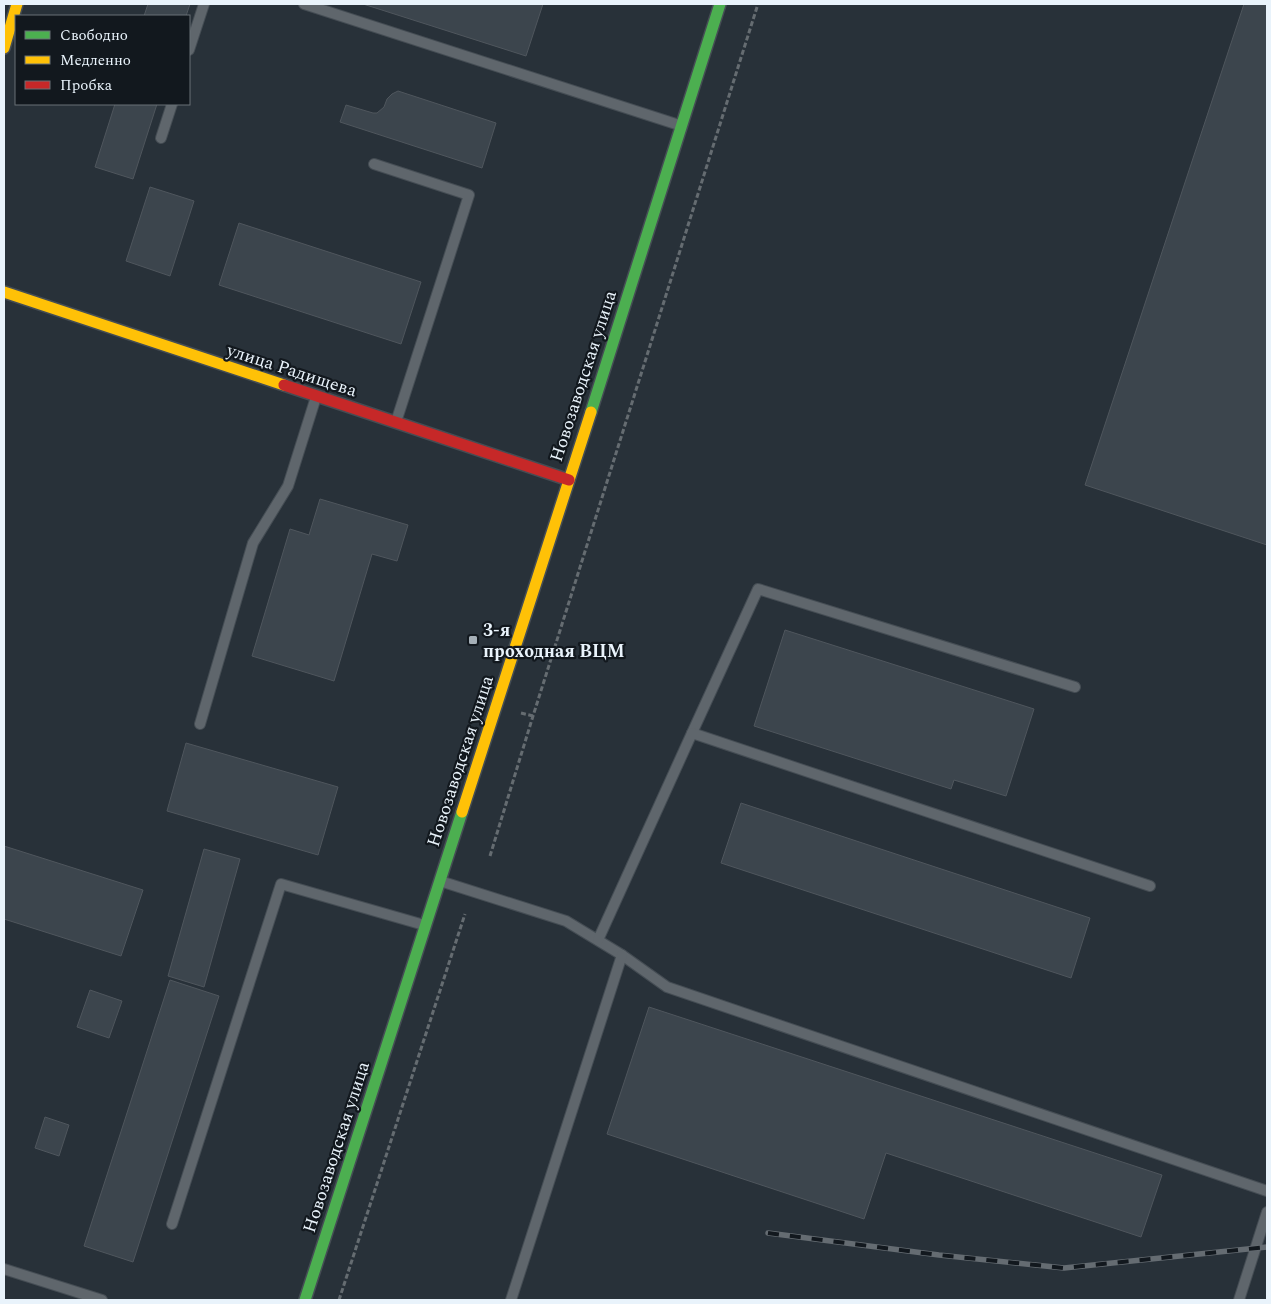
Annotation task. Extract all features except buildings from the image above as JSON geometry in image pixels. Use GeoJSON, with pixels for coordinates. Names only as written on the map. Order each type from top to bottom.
{"type":"FeatureCollection","features":[{"type":"Feature","properties":{"kind":"main road"},"geometry":{"type":"LineString","coordinates":[[4,48],[17,4]]}},
{"type":"Feature","properties":{"kind":"main road","name":"Новозаводская улица"},"geometry":{"type":"LineString","coordinates":[[304,1300],[569,480],[720,4]]}},
{"type":"Feature","properties":{"kind":"main road","name":"улица Радищева"},"geometry":{"type":"LineString","coordinates":[[4,292],[569,480]]}},
{"type":"Feature","properties":{"kind":"lane"},"geometry":{"type":"LineString","coordinates":[[190,47],[204,4]]}},
{"type":"Feature","properties":{"kind":"lane"},"geometry":{"type":"LineString","coordinates":[[304,4],[681,126]]}},
{"type":"Feature","properties":{"kind":"lane"},"geometry":{"type":"LineString","coordinates":[[161,138],[172,105]]}},
{"type":"Feature","properties":{"kind":"lane"},"geometry":{"type":"LineString","coordinates":[[374,164],[469,196],[395,422]]}},
{"type":"Feature","properties":{"kind":"lane"},"geometry":{"type":"LineString","coordinates":[[200,724],[253,543],[288,486],[316,396]]}},
{"type":"Feature","properties":{"kind":"lane"},"geometry":{"type":"LineString","coordinates":[[598,940],[758,589],[1075,687]]}},
{"type":"Feature","properties":{"kind":"lane"},"geometry":{"type":"LineString","coordinates":[[692,733],[1150,886]]}},
{"type":"Feature","properties":{"kind":"lane"},"geometry":{"type":"LineString","coordinates":[[440,881],[566,921],[622,955],[667,988],[1267,1192]]}},
{"type":"Feature","properties":{"kind":"lane"},"geometry":{"type":"LineString","coordinates":[[172,1224],[281,884],[425,926]]}},
{"type":"Feature","properties":{"kind":"lane"},"geometry":{"type":"LineString","coordinates":[[511,1300],[622,955]]}},
{"type":"Feature","properties":{"kind":"lane"},"geometry":{"type":"LineString","coordinates":[[1239,1300],[1267,1212]]}},
{"type":"Feature","properties":{"kind":"lane"},"geometry":{"type":"LineString","coordinates":[[4,1269],[102,1300]]}},
{"type":"Feature","properties":{"kind":"path"},"geometry":{"type":"LineString","coordinates":[[490,856],[541,688],[758,4]]}},
{"type":"Feature","properties":{"kind":"path"},"geometry":{"type":"LineString","coordinates":[[339,1300],[465,914]]}},
{"type":"Feature","properties":{"kind":"railway"},"geometry":{"type":"LineString","coordinates":[[768,1233],[939,1255],[1064,1268],[1267,1247]]}},
{"type":"Feature","properties":{"kind":"traffic: fast"},"geometry":{"type":"LineString","coordinates":[[591,412],[720,4]]}},
{"type":"Feature","properties":{"kind":"traffic: fast"},"geometry":{"type":"LineString","coordinates":[[305,1300],[462,812]]}},
{"type":"Feature","properties":{"kind":"traffic: slow"},"geometry":{"type":"LineString","coordinates":[[4,48],[17,4]]}},
{"type":"Feature","properties":{"kind":"traffic: slow"},"geometry":{"type":"LineString","coordinates":[[4,292],[284,385]]}},
{"type":"Feature","properties":{"kind":"traffic: slow"},"geometry":{"type":"LineString","coordinates":[[462,812],[591,412]]}},
{"type":"Feature","properties":{"kind":"traffic: jam"},"geometry":{"type":"LineString","coordinates":[[284,385],[569,480]]}},
{"type":"Feature","properties":{"kind":"place","name":"3-я проходная ВЦМ"},"geometry":{"type":"Point","coordinates":[473,640]}}]}
